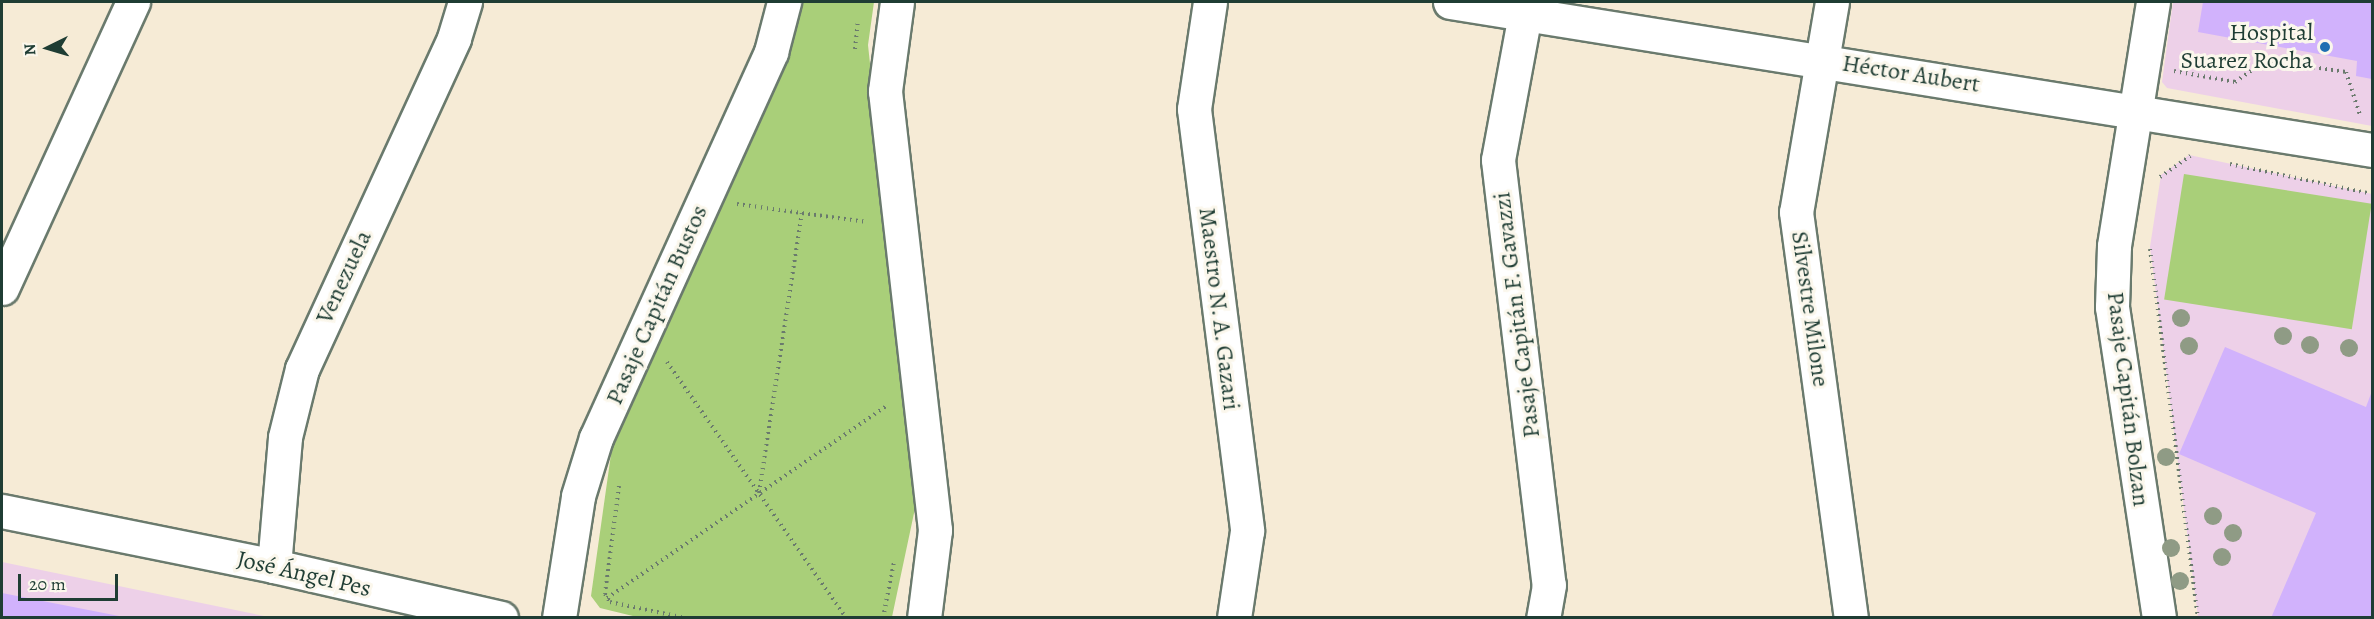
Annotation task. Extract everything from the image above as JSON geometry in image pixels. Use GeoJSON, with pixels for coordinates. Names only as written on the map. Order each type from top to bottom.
{"type":"FeatureCollection","features":[{"type":"Feature","properties":{"kind":"street"},"geometry":{"type":"LineString","coordinates":[[2,288],[133,2]]}},
{"type":"Feature","properties":{"kind":"street","name":"Venezuela"},"geometry":{"type":"LineString","coordinates":[[274,566],[285,437],[302,369],[454,38],[465,2]]}},
{"type":"Feature","properties":{"kind":"street","name":"Pasaje Capitán Bustos"},"geometry":{"type":"LineString","coordinates":[[559,618],[578,496],[596,438],[771,52],[784,2]]}},
{"type":"Feature","properties":{"kind":"street"},"geometry":{"type":"LineString","coordinates":[[897,2],[885,91],[934,530],[924,618]]}},
{"type":"Feature","properties":{"kind":"street","name":"Maestro N. A. Gazari"},"geometry":{"type":"LineString","coordinates":[[1210,2],[1194,109],[1247,531],[1234,618]]}},
{"type":"Feature","properties":{"kind":"street","name":"Héctor Aubert"},"geometry":{"type":"LineString","coordinates":[[1450,2],[2373,150]]}},
{"type":"Feature","properties":{"kind":"street","name":"Silvestre Milone"},"geometry":{"type":"LineString","coordinates":[[1832,2],[1796,212],[1851,618]]}},
{"type":"Feature","properties":{"kind":"street","name":"Pasaje Capitán Bolzan"},"geometry":{"type":"LineString","coordinates":[[2153,2],[2114,246],[2112,307],[2159,618]]}},
{"type":"Feature","properties":{"kind":"street","name":"Pasaje Capitán F. Gavazzi"},"geometry":{"type":"LineString","coordinates":[[1525,14],[1498,160],[1549,585],[1543,618]]}},
{"type":"Feature","properties":{"kind":"street","name":"José Ángel Pes"},"geometry":{"type":"LineString","coordinates":[[2,511],[274,566],[443,612],[501,618]]}},
{"type":"Feature","properties":{"kind":"path"},"geometry":{"type":"LineString","coordinates":[[2164,69],[2235,82],[2266,60],[2346,72],[2360,115],[2366,116]]}},
{"type":"Feature","properties":{"kind":"path"},"geometry":{"type":"LineString","coordinates":[[2159,185],[2161,175],[2189,155],[2200,158]]}},
{"type":"Feature","properties":{"kind":"path"},"geometry":{"type":"LineString","coordinates":[[2223,163],[2373,194]]}},
{"type":"Feature","properties":{"kind":"path"},"geometry":{"type":"LineString","coordinates":[[729,214],[739,193]]}},
{"type":"Feature","properties":{"kind":"path"},"geometry":{"type":"LineString","coordinates":[[734,204],[875,223]]}},
{"type":"Feature","properties":{"kind":"path"},"geometry":{"type":"LineString","coordinates":[[759,494],[802,213]]}},
{"type":"Feature","properties":{"kind":"path"},"geometry":{"type":"LineString","coordinates":[[2151,237],[2198,618]]}},
{"type":"Feature","properties":{"kind":"path"},"geometry":{"type":"LineString","coordinates":[[659,368],[663,357],[846,618]]}},
{"type":"Feature","properties":{"kind":"path"},"geometry":{"type":"LineString","coordinates":[[607,598],[896,399]]}},
{"type":"Feature","properties":{"kind":"path"},"geometry":{"type":"LineString","coordinates":[[620,477],[607,598],[610,602],[685,618]]}},
{"type":"Feature","properties":{"kind":"shaded area"},"geometry":{"type":"Polygon","coordinates":[[[2173,2],[2372,2],[2372,126],[2167,88],[2162,82],[2173,2]]]}},
{"type":"Feature","properties":{"kind":"shaded area"},"geometry":{"type":"Polygon","coordinates":[[[2189,155],[2372,194],[2372,617],[2198,617],[2150,247],[2161,175],[2189,155]]]}},
{"type":"Feature","properties":{"kind":"shaded area"},"geometry":{"type":"Polygon","coordinates":[[[2,562],[269,617],[2,617],[2,562]]]}},
{"type":"Feature","properties":{"kind":"green space"},"geometry":{"type":"Polygon","coordinates":[[[796,2],[874,2],[868,45],[917,499],[892,617],[637,617],[600,608],[591,596],[613,440],[796,2]]]}},
{"type":"Feature","properties":{"kind":"green space"},"geometry":{"type":"Polygon","coordinates":[[[2184,174],[2372,204],[2352,329],[2164,299],[2184,174]]]}},
{"type":"Feature","properties":{"kind":"building","name":"Hospital Suarez Rocha"},"geometry":{"type":"Polygon","coordinates":[[[2203,2],[2372,2],[2372,79],[2356,76],[2357,61],[2198,32],[2203,2]]]}},
{"type":"Feature","properties":{"kind":"building"},"geometry":{"type":"Polygon","coordinates":[[[2225,347],[2366,407],[2372,391],[2372,618],[2271,618],[2316,513],[2179,454],[2225,347]]]}},
{"type":"Feature","properties":{"kind":"building"},"geometry":{"type":"Polygon","coordinates":[[[2,593],[119,616],[118,618],[2,618],[2,593]]]}},
{"type":"Feature","properties":{"kind":"place","name":"Hospital Suarez Rocha"},"geometry":{"type":"Point","coordinates":[2325,47]}}]}
